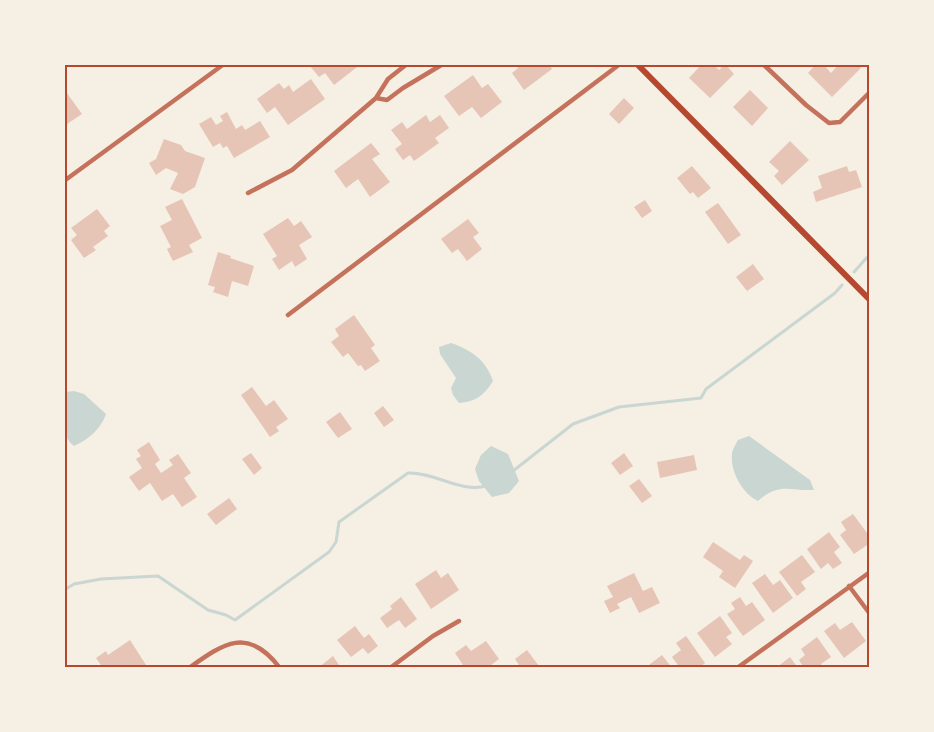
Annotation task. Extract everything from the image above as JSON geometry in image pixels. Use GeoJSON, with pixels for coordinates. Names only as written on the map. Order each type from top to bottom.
{"type":"FeatureCollection","features":[{"type":"Feature","properties":{"kind":"main road"},"geometry":{"type":"LineString","coordinates":[[637,64],[870,300]]}},
{"type":"Feature","properties":{"kind":"street"},"geometry":{"type":"LineString","coordinates":[[64,181],[224,64]]}},
{"type":"Feature","properties":{"kind":"street"},"geometry":{"type":"LineString","coordinates":[[248,193],[291,170],[376,98],[388,79],[407,64]]}},
{"type":"Feature","properties":{"kind":"street"},"geometry":{"type":"LineString","coordinates":[[288,315],[620,64]]}},
{"type":"Feature","properties":{"kind":"street"},"geometry":{"type":"LineString","coordinates":[[764,64],[806,105],[830,123],[840,122],[870,92]]}},
{"type":"Feature","properties":{"kind":"street"},"geometry":{"type":"LineString","coordinates":[[376,98],[387,100],[442,65]]}},
{"type":"Feature","properties":{"kind":"street"},"geometry":{"type":"LineString","coordinates":[[737,668],[870,572]]}},
{"type":"Feature","properties":{"kind":"street"},"geometry":{"type":"LineString","coordinates":[[849,586],[870,614]]}},
{"type":"Feature","properties":{"kind":"street"},"geometry":{"type":"LineString","coordinates":[[390,668],[433,636],[459,621]]}},
{"type":"Feature","properties":{"kind":"street"},"geometry":{"type":"LineString","coordinates":[[189,668],[225,644],[234,642],[251,644],[261,649],[270,655],[280,668]]}},
{"type":"Feature","properties":{"kind":"shaded area"},"geometry":{"type":"Polygon","coordinates":[[[451,343],[477,357],[486,367],[493,381],[483,394],[470,401],[459,403],[453,395],[451,388],[456,378],[440,354],[439,347],[451,343]]]}},
{"type":"Feature","properties":{"kind":"shaded area"},"geometry":{"type":"Polygon","coordinates":[[[74,391],[84,394],[106,414],[94,433],[74,446],[66,435],[63,414],[65,392],[74,391]]]}},
{"type":"Feature","properties":{"kind":"shaded area"},"geometry":{"type":"Polygon","coordinates":[[[749,436],[810,480],[814,490],[778,489],[758,501],[752,498],[735,475],[732,461],[738,440],[749,436]]]}},
{"type":"Feature","properties":{"kind":"shaded area"},"geometry":{"type":"Polygon","coordinates":[[[491,446],[508,454],[519,481],[509,493],[492,497],[479,481],[475,469],[481,455],[491,446]]]}},
{"type":"Feature","properties":{"kind":"building"},"geometry":{"type":"Polygon","coordinates":[[[311,64],[361,64],[334,85],[325,73],[319,77],[310,66],[311,64]]]}},
{"type":"Feature","properties":{"kind":"building"},"geometry":{"type":"Polygon","coordinates":[[[515,64],[549,64],[552,69],[524,90],[512,73],[518,68],[515,64]]]}},
{"type":"Feature","properties":{"kind":"building"},"geometry":{"type":"Polygon","coordinates":[[[702,64],[713,64],[719,70],[725,64],[734,74],[710,98],[689,78],[702,64]]]}},
{"type":"Feature","properties":{"kind":"building"},"geometry":{"type":"Polygon","coordinates":[[[816,64],[823,64],[831,73],[839,64],[857,64],[861,68],[832,97],[808,73],[816,64]]]}},
{"type":"Feature","properties":{"kind":"building"},"geometry":{"type":"Polygon","coordinates":[[[473,75],[482,88],[488,84],[502,102],[481,118],[472,107],[459,116],[444,96],[473,75]]]}},
{"type":"Feature","properties":{"kind":"building"},"geometry":{"type":"Polygon","coordinates":[[[311,79],[325,99],[288,125],[275,107],[267,113],[257,99],[279,83],[284,89],[289,85],[293,92],[311,79]]]}},
{"type":"Feature","properties":{"kind":"building"},"geometry":{"type":"Polygon","coordinates":[[[64,89],[82,114],[64,126],[64,89]]]}},
{"type":"Feature","properties":{"kind":"building"},"geometry":{"type":"Polygon","coordinates":[[[750,90],[768,108],[752,126],[733,107],[750,90]]]}},
{"type":"Feature","properties":{"kind":"building"},"geometry":{"type":"Polygon","coordinates":[[[624,98],[634,108],[619,124],[609,114],[624,98]]]}},
{"type":"Feature","properties":{"kind":"building"},"geometry":{"type":"Polygon","coordinates":[[[227,112],[236,129],[242,125],[245,130],[260,121],[270,137],[234,158],[227,146],[223,148],[220,143],[213,147],[199,124],[211,117],[216,125],[223,121],[220,116],[227,112]]]}},
{"type":"Feature","properties":{"kind":"building"},"geometry":{"type":"Polygon","coordinates":[[[426,115],[430,122],[440,115],[449,128],[435,138],[439,143],[414,161],[410,155],[403,160],[395,149],[402,144],[391,130],[402,122],[407,129],[426,115]]]}},
{"type":"Feature","properties":{"kind":"building"},"geometry":{"type":"Polygon","coordinates":[[[164,139],[181,145],[185,151],[205,158],[195,187],[183,194],[170,189],[178,173],[166,168],[156,175],[149,163],[156,159],[164,139]]]}},
{"type":"Feature","properties":{"kind":"building"},"geometry":{"type":"Polygon","coordinates":[[[790,141],[809,160],[782,185],[774,176],[779,171],[769,162],[790,141]]]}},
{"type":"Feature","properties":{"kind":"building"},"geometry":{"type":"Polygon","coordinates":[[[371,143],[380,154],[372,159],[390,182],[370,197],[358,179],[346,188],[334,171],[371,143]]]}},
{"type":"Feature","properties":{"kind":"building"},"geometry":{"type":"Polygon","coordinates":[[[692,166],[711,188],[698,198],[693,192],[690,194],[677,178],[692,166]]]}},
{"type":"Feature","properties":{"kind":"building"},"geometry":{"type":"Polygon","coordinates":[[[847,166],[849,172],[856,170],[862,187],[816,202],[813,192],[822,188],[818,176],[847,166]]]}},
{"type":"Feature","properties":{"kind":"building"},"geometry":{"type":"Polygon","coordinates":[[[182,199],[202,238],[189,245],[193,252],[173,261],[167,249],[171,247],[160,226],[172,220],[165,207],[182,199]]]}},
{"type":"Feature","properties":{"kind":"building"},"geometry":{"type":"Polygon","coordinates":[[[645,200],[652,211],[642,218],[634,207],[645,200]]]}},
{"type":"Feature","properties":{"kind":"building"},"geometry":{"type":"Polygon","coordinates":[[[718,203],[741,235],[728,244],[705,212],[718,203]]]}},
{"type":"Feature","properties":{"kind":"building"},"geometry":{"type":"Polygon","coordinates":[[[97,209],[110,226],[104,231],[108,236],[93,247],[96,250],[84,258],[71,240],[77,235],[71,228],[97,209]]]}},
{"type":"Feature","properties":{"kind":"building"},"geometry":{"type":"Polygon","coordinates":[[[288,218],[294,226],[301,221],[312,237],[299,245],[307,259],[295,267],[292,261],[279,270],[272,259],[277,256],[263,234],[288,218]]]}},
{"type":"Feature","properties":{"kind":"building"},"geometry":{"type":"Polygon","coordinates":[[[468,219],[479,233],[473,237],[482,249],[467,261],[458,249],[452,253],[441,239],[468,219]]]}},
{"type":"Feature","properties":{"kind":"building"},"geometry":{"type":"Polygon","coordinates":[[[218,252],[254,266],[248,286],[232,281],[228,297],[213,292],[215,287],[208,285],[218,252]]]}},
{"type":"Feature","properties":{"kind":"building"},"geometry":{"type":"Polygon","coordinates":[[[753,264],[764,279],[747,291],[736,277],[753,264]]]}},
{"type":"Feature","properties":{"kind":"building"},"geometry":{"type":"Polygon","coordinates":[[[354,315],[375,345],[371,348],[380,361],[365,371],[348,353],[343,357],[331,342],[339,336],[335,329],[354,315]]]}},
{"type":"Feature","properties":{"kind":"building"},"geometry":{"type":"Polygon","coordinates":[[[252,387],[266,406],[274,400],[288,419],[276,427],[279,431],[270,437],[241,395],[252,387]]]}},
{"type":"Feature","properties":{"kind":"building"},"geometry":{"type":"Polygon","coordinates":[[[383,406],[394,420],[384,427],[374,413],[383,406]]]}},
{"type":"Feature","properties":{"kind":"building"},"geometry":{"type":"Polygon","coordinates":[[[340,412],[352,429],[338,438],[326,422],[340,412]]]}},
{"type":"Feature","properties":{"kind":"building"},"geometry":{"type":"Polygon","coordinates":[[[149,442],[160,460],[155,464],[161,473],[173,465],[169,460],[178,454],[191,473],[184,478],[197,497],[182,507],[173,494],[162,501],[150,483],[139,491],[129,477],[142,468],[136,459],[141,456],[137,450],[149,442]]]}},
{"type":"Feature","properties":{"kind":"building"},"geometry":{"type":"Polygon","coordinates":[[[251,453],[262,468],[254,475],[242,459],[251,453]]]}},
{"type":"Feature","properties":{"kind":"building"},"geometry":{"type":"Polygon","coordinates":[[[624,453],[633,466],[620,475],[611,463],[624,453]]]}},
{"type":"Feature","properties":{"kind":"building"},"geometry":{"type":"Polygon","coordinates":[[[694,455],[697,470],[660,478],[657,462],[694,455]]]}},
{"type":"Feature","properties":{"kind":"building"},"geometry":{"type":"Polygon","coordinates":[[[639,479],[652,496],[642,503],[629,486],[639,479]]]}},
{"type":"Feature","properties":{"kind":"building"},"geometry":{"type":"Polygon","coordinates":[[[229,498],[237,509],[216,525],[207,514],[229,498]]]}},
{"type":"Feature","properties":{"kind":"building"},"geometry":{"type":"Polygon","coordinates":[[[853,514],[870,537],[870,543],[854,554],[840,535],[846,530],[841,522],[853,514]]]}},
{"type":"Feature","properties":{"kind":"building"},"geometry":{"type":"Polygon","coordinates":[[[829,532],[840,547],[834,552],[842,563],[833,569],[828,563],[821,569],[807,549],[829,532]]]}},
{"type":"Feature","properties":{"kind":"building"},"geometry":{"type":"Polygon","coordinates":[[[713,542],[740,560],[744,555],[753,561],[735,588],[719,577],[723,571],[703,557],[713,542]]]}},
{"type":"Feature","properties":{"kind":"building"},"geometry":{"type":"Polygon","coordinates":[[[802,555],[815,572],[801,582],[806,589],[797,596],[779,572],[802,555]]]}},
{"type":"Feature","properties":{"kind":"building"},"geometry":{"type":"Polygon","coordinates":[[[436,570],[441,578],[448,573],[459,590],[431,609],[415,584],[436,570]]]}},
{"type":"Feature","properties":{"kind":"building"},"geometry":{"type":"Polygon","coordinates":[[[634,573],[643,591],[652,587],[660,603],[639,613],[631,597],[617,604],[620,608],[610,613],[604,601],[613,597],[607,586],[634,573]]]}},
{"type":"Feature","properties":{"kind":"building"},"geometry":{"type":"Polygon","coordinates":[[[765,574],[773,585],[780,580],[793,598],[773,613],[752,583],[765,574]]]}},
{"type":"Feature","properties":{"kind":"building"},"geometry":{"type":"Polygon","coordinates":[[[401,597],[417,619],[405,628],[399,620],[387,628],[380,618],[392,609],[390,606],[401,597]]]}},
{"type":"Feature","properties":{"kind":"building"},"geometry":{"type":"Polygon","coordinates":[[[740,597],[746,606],[752,602],[765,620],[743,636],[727,614],[735,609],[731,603],[740,597]]]}},
{"type":"Feature","properties":{"kind":"building"},"geometry":{"type":"Polygon","coordinates":[[[720,616],[732,633],[726,637],[732,644],[715,657],[697,633],[720,616]]]}},
{"type":"Feature","properties":{"kind":"building"},"geometry":{"type":"Polygon","coordinates":[[[852,622],[866,641],[844,658],[824,631],[835,623],[840,630],[852,622]]]}},
{"type":"Feature","properties":{"kind":"building"},"geometry":{"type":"Polygon","coordinates":[[[355,626],[364,638],[369,634],[378,646],[368,654],[363,648],[351,657],[337,640],[355,626]]]}},
{"type":"Feature","properties":{"kind":"building"},"geometry":{"type":"Polygon","coordinates":[[[686,636],[705,663],[699,668],[680,668],[672,657],[681,650],[676,643],[686,636]]]}},
{"type":"Feature","properties":{"kind":"building"},"geometry":{"type":"Polygon","coordinates":[[[817,637],[831,657],[821,664],[823,668],[804,668],[799,660],[805,655],[801,649],[817,637]]]}},
{"type":"Feature","properties":{"kind":"building"},"geometry":{"type":"Polygon","coordinates":[[[130,640],[148,668],[103,668],[96,658],[106,651],[108,655],[130,640]]]}},
{"type":"Feature","properties":{"kind":"building"},"geometry":{"type":"Polygon","coordinates":[[[486,641],[499,659],[487,668],[465,668],[455,653],[466,645],[471,651],[486,641]]]}},
{"type":"Feature","properties":{"kind":"building"},"geometry":{"type":"Polygon","coordinates":[[[527,650],[539,666],[538,668],[521,668],[515,659],[527,650]]]}},
{"type":"Feature","properties":{"kind":"building"},"geometry":{"type":"Polygon","coordinates":[[[662,655],[672,668],[645,668],[662,655]]]}},
{"type":"Feature","properties":{"kind":"building"},"geometry":{"type":"Polygon","coordinates":[[[333,656],[341,668],[318,668],[333,656]]]}},
{"type":"Feature","properties":{"kind":"building"},"geometry":{"type":"Polygon","coordinates":[[[790,657],[798,668],[776,668],[790,657]]]}},
{"type":"Feature","properties":{"kind":"waterway"},"geometry":{"type":"LineString","coordinates":[[854,272],[870,254]]}},
{"type":"Feature","properties":{"kind":"waterway"},"geometry":{"type":"LineString","coordinates":[[513,471],[573,424],[619,407],[701,398],[706,389],[835,293],[842,285]]}},
{"type":"Feature","properties":{"kind":"waterway"},"geometry":{"type":"LineString","coordinates":[[64,590],[74,584],[101,579],[158,576],[208,610],[235,620],[329,552],[336,542],[339,522],[408,473],[467,487],[486,486]]}}]}
